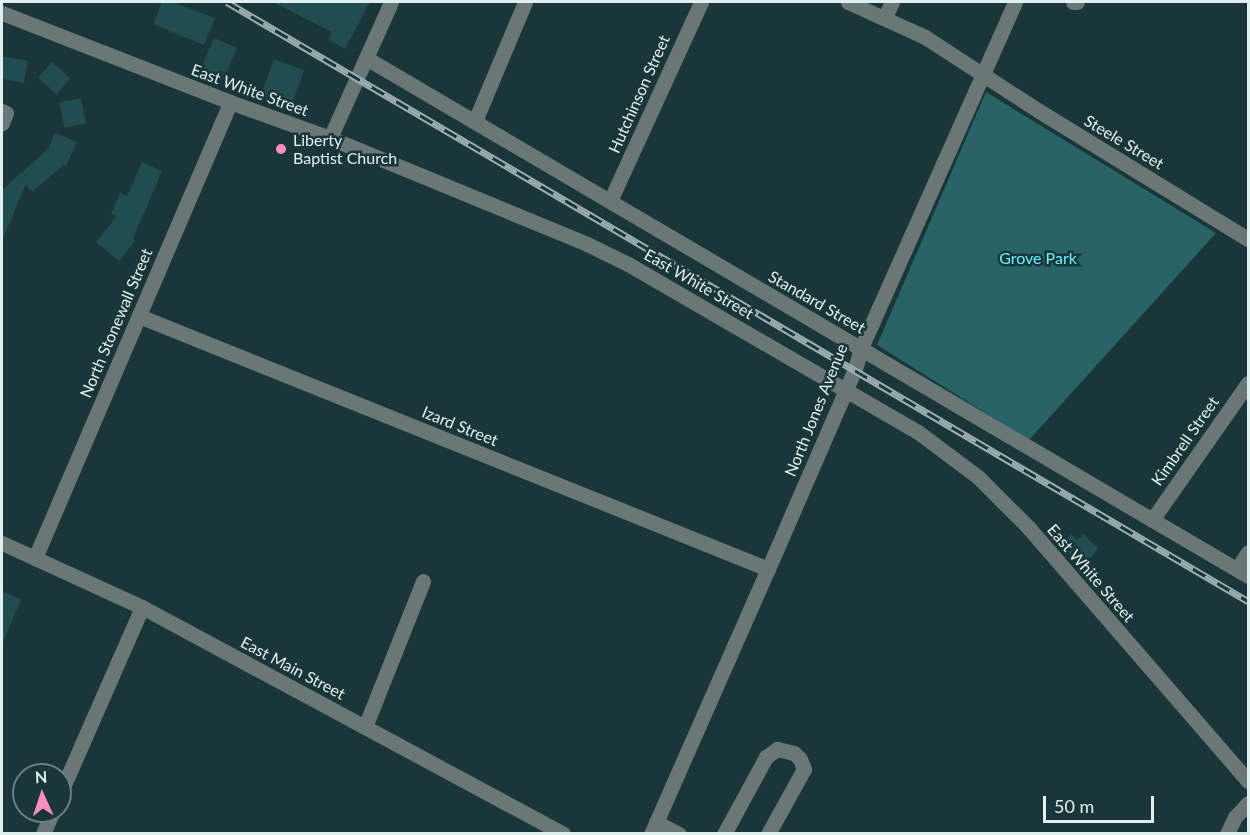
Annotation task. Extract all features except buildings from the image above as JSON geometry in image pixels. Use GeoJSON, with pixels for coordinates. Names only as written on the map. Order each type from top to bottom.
{"type":"FeatureCollection","features":[{"type":"Feature","properties":{"kind":"street"},"geometry":{"type":"LineString","coordinates":[[330,138],[391,2]]}},
{"type":"Feature","properties":{"kind":"street"},"geometry":{"type":"LineString","coordinates":[[475,121],[525,2]]}},
{"type":"Feature","properties":{"kind":"street","name":"Hutchinson Street"},"geometry":{"type":"LineString","coordinates":[[610,201],[701,2]]}},
{"type":"Feature","properties":{"kind":"street","name":"Steele Street"},"geometry":{"type":"LineString","coordinates":[[848,2],[925,37],[982,75],[1248,239]]}},
{"type":"Feature","properties":{"kind":"street"},"geometry":{"type":"LineString","coordinates":[[884,18],[892,2]]}},
{"type":"Feature","properties":{"kind":"street","name":"North Jones Avenue"},"geometry":{"type":"LineString","coordinates":[[653,828],[846,390],[861,348],[1015,2]]}},
{"type":"Feature","properties":{"kind":"street","name":"East White Street"},"geometry":{"type":"LineString","coordinates":[[2,13],[230,102],[330,138],[618,259],[918,432],[978,477],[1028,527],[1248,781]]}},
{"type":"Feature","properties":{"kind":"street","name":"Standard Street"},"geometry":{"type":"LineString","coordinates":[[366,58],[1243,573]]}},
{"type":"Feature","properties":{"kind":"street","name":"North Stonewall Street"},"geometry":{"type":"LineString","coordinates":[[35,558],[230,102]]}},
{"type":"Feature","properties":{"kind":"street"},"geometry":{"type":"LineString","coordinates":[[2,111],[6,112],[2,123]]}},
{"type":"Feature","properties":{"kind":"street","name":"Izard Street"},"geometry":{"type":"LineString","coordinates":[[139,316],[768,569]]}},
{"type":"Feature","properties":{"kind":"street","name":"Kimbrell Street"},"geometry":{"type":"LineString","coordinates":[[1152,520],[1248,384]]}},
{"type":"Feature","properties":{"kind":"street","name":"East Main Street"},"geometry":{"type":"LineString","coordinates":[[2,543],[142,607],[563,834]]}},
{"type":"Feature","properties":{"kind":"street"},"geometry":{"type":"LineString","coordinates":[[1243,573],[1248,552]]}},
{"type":"Feature","properties":{"kind":"street"},"geometry":{"type":"LineString","coordinates":[[365,727],[423,581]]}},
{"type":"Feature","properties":{"kind":"street"},"geometry":{"type":"LineString","coordinates":[[72,767],[142,607]]}},
{"type":"Feature","properties":{"kind":"street"},"geometry":{"type":"LineString","coordinates":[[724,834],[766,757],[777,749],[794,753],[800,759],[804,769],[768,834]]}},
{"type":"Feature","properties":{"kind":"street"},"geometry":{"type":"LineString","coordinates":[[1227,834],[1235,817],[1248,803]]}},
{"type":"Feature","properties":{"kind":"street"},"geometry":{"type":"LineString","coordinates":[[653,828],[679,834]]}},
{"type":"Feature","properties":{"kind":"green space","name":"Grove Park"},"geometry":{"type":"Polygon","coordinates":[[[986,92],[1216,233],[1029,440],[877,345],[986,92]]]}},
{"type":"Feature","properties":{"kind":"railway"},"geometry":{"type":"LineString","coordinates":[[227,2],[1248,601]]}},
{"type":"Feature","properties":{"kind":"place","name":"Liberty Baptist Church"},"geometry":{"type":"Point","coordinates":[281,149]}}]}
